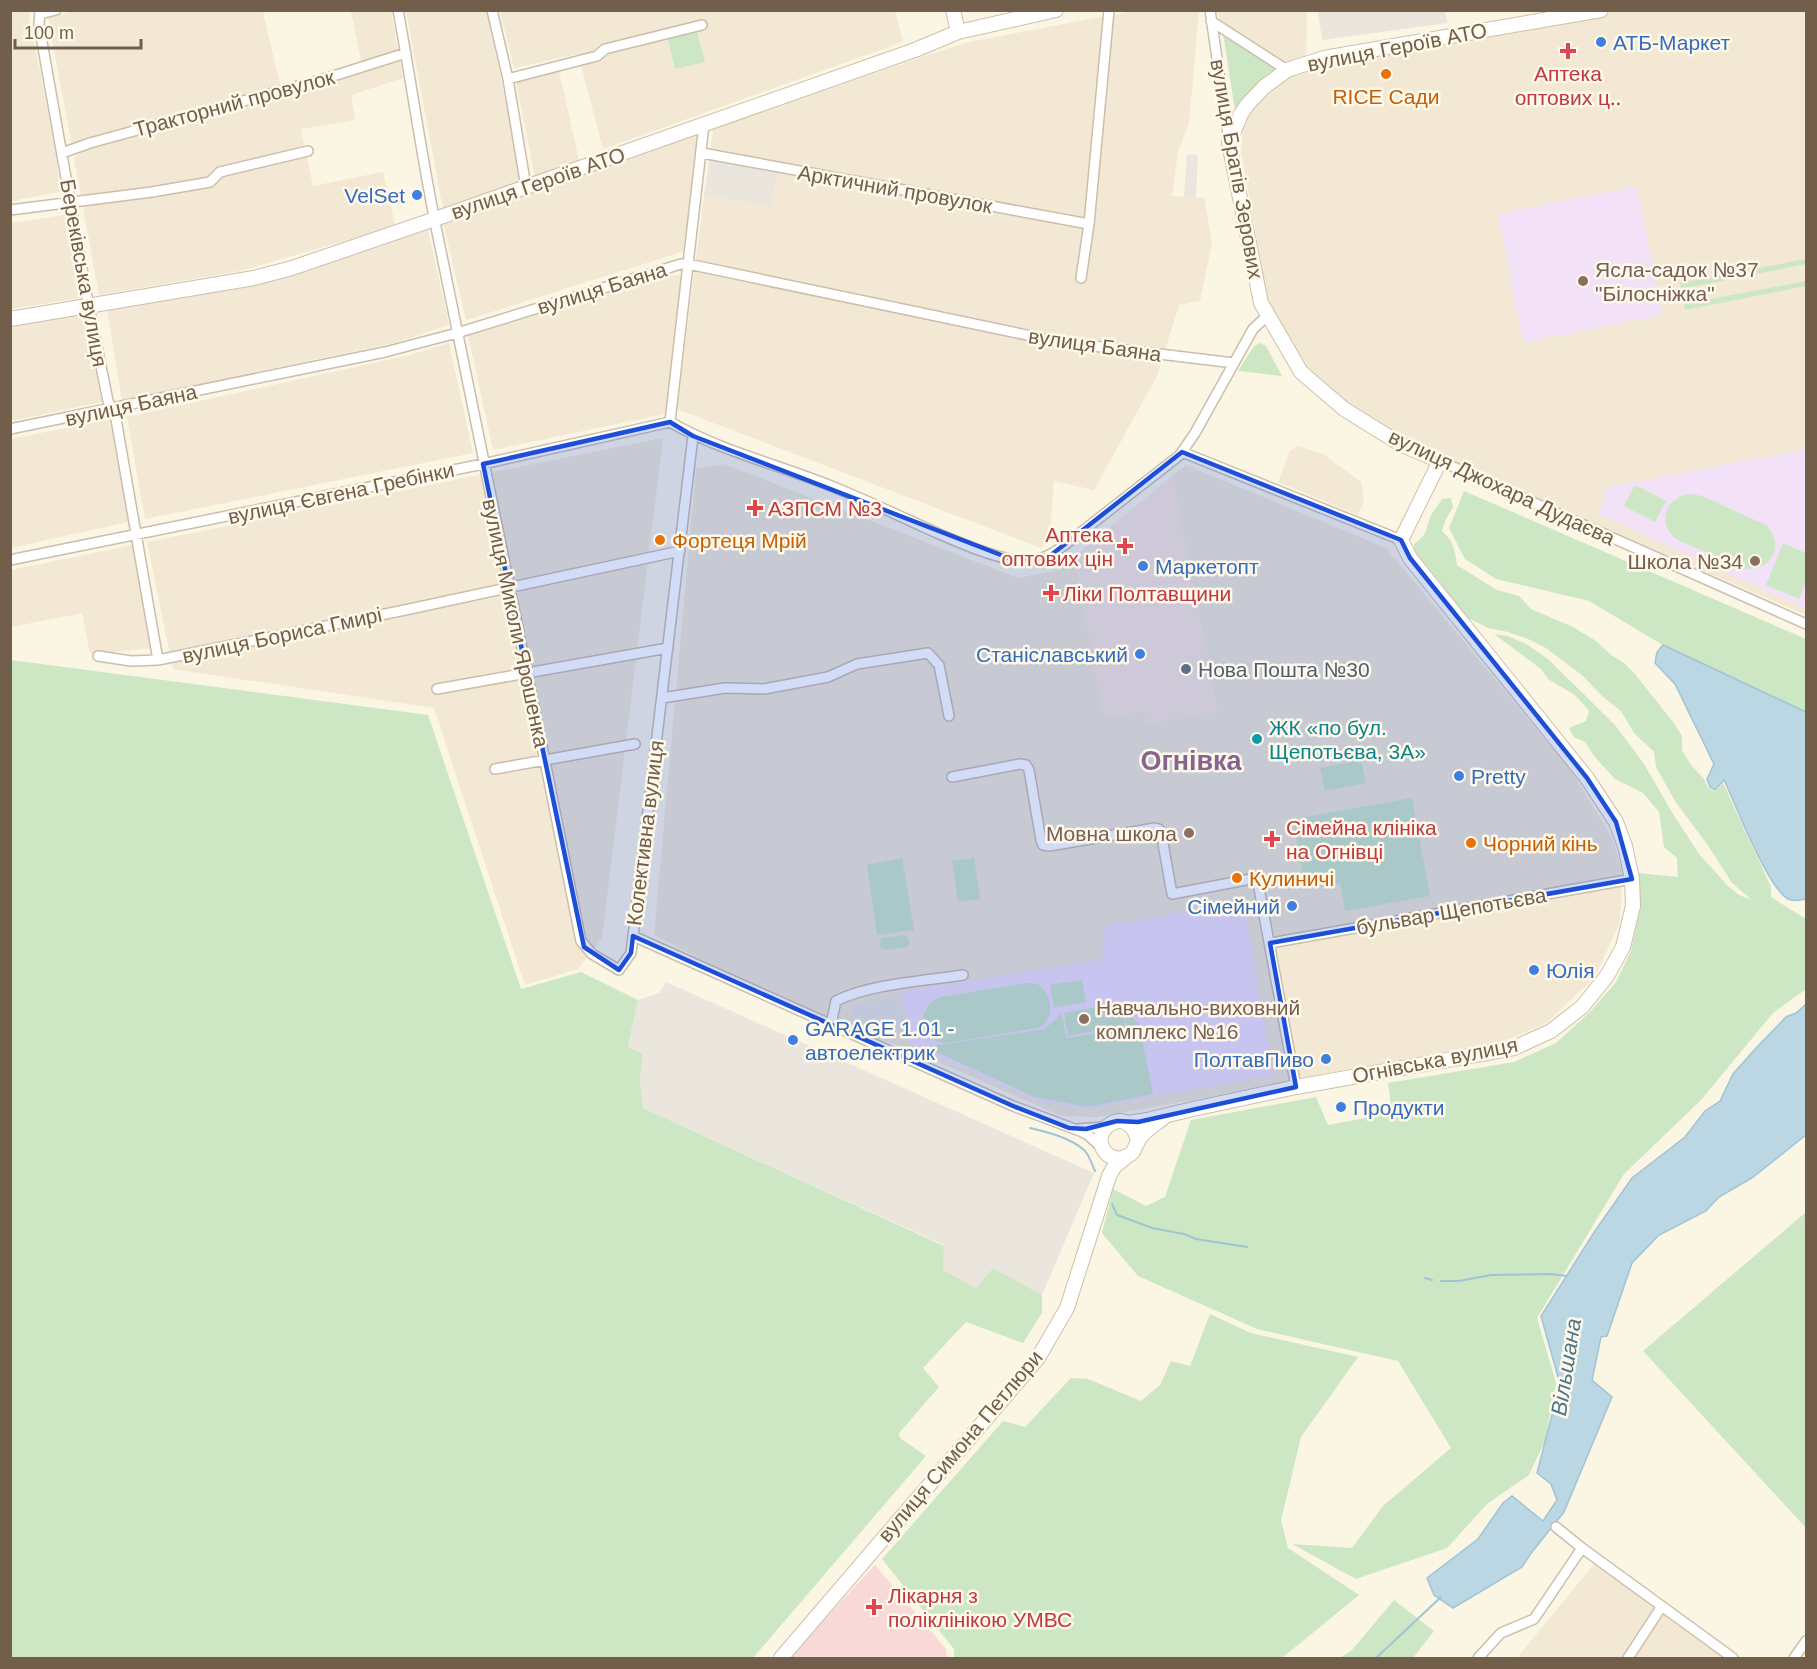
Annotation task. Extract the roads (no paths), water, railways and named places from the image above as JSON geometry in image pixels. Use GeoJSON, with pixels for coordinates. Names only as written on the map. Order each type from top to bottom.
{"type":"FeatureCollection","features":[{"type":"Feature","properties":{"kind":"street"},"geometry":{"type":"LineString","coordinates":[[40,12],[56,10]]}},
{"type":"Feature","properties":{"kind":"street","name":"вулиця Миколи Ярошенка"},"geometry":{"type":"LineString","coordinates":[[398,10],[457,333],[581,941],[592,954],[619,970],[631,953],[633,936]]}},
{"type":"Feature","properties":{"kind":"street"},"geometry":{"type":"LineString","coordinates":[[492,10],[508,79],[526,187]]}},
{"type":"Feature","properties":{"kind":"street"},"geometry":{"type":"LineString","coordinates":[[952,10],[958,32]]}},
{"type":"Feature","properties":{"kind":"street","name":"вулиця Героїв АТО"},"geometry":{"type":"LineString","coordinates":[[10,319],[254,278],[292,268],[915,50],[958,32],[1056,10]]}},
{"type":"Feature","properties":{"kind":"street"},"geometry":{"type":"LineString","coordinates":[[1082,278],[1109,10]]}},
{"type":"Feature","properties":{"kind":"street","name":"вулиця Братів Зерових"},"geometry":{"type":"LineString","coordinates":[[1210,10],[1229,143],[1261,303],[1268,315]]}},
{"type":"Feature","properties":{"kind":"street","name":"вулиця Героїв АТО"},"geometry":{"type":"LineString","coordinates":[[1229,143],[1247,105],[1264,87],[1287,70],[1324,58],[1601,10]]}},
{"type":"Feature","properties":{"kind":"street","name":"Береківська вулиця"},"geometry":{"type":"LineString","coordinates":[[40,12],[39,25],[89,306],[108,402],[116,419],[135,535]]}},
{"type":"Feature","properties":{"kind":"street","name":"вулиця Братів Зерових"},"geometry":{"type":"LineString","coordinates":[[1211,21],[1287,70]]}},
{"type":"Feature","properties":{"kind":"street"},"geometry":{"type":"LineString","coordinates":[[508,79],[597,56],[605,49],[702,25]]}},
{"type":"Feature","properties":{"kind":"street","name":"Тракторний провулок"},"geometry":{"type":"LineString","coordinates":[[62,153],[90,143],[327,78],[406,53]]}},
{"type":"Feature","properties":{"kind":"street"},"geometry":{"type":"LineString","coordinates":[[704,124],[670,422],[693,436],[834,487],[965,545],[1014,560],[1039,560],[1051,555],[1182,452],[1253,329],[1268,315]]}},
{"type":"Feature","properties":{"kind":"street"},"geometry":{"type":"LineString","coordinates":[[10,210],[152,192],[210,182],[220,172],[308,151]]}},
{"type":"Feature","properties":{"kind":"street","name":"Арктичний провулок"},"geometry":{"type":"LineString","coordinates":[[702,153],[1089,224]]}},
{"type":"Feature","properties":{"kind":"street","name":"вулиця Баяна"},"geometry":{"type":"LineString","coordinates":[[10,429],[385,352],[457,333],[681,264],[1060,342],[1234,363]]}},
{"type":"Feature","properties":{"kind":"street","name":"вулиця Джохара Дудаєва"},"geometry":{"type":"LineString","coordinates":[[1268,315],[1302,372],[1344,409],[1402,445],[1806,624]]}},
{"type":"Feature","properties":{"kind":"street","name":"вулиця Євгена Гребінки"},"geometry":{"type":"LineString","coordinates":[[10,560],[483,464],[670,422]]}},
{"type":"Feature","properties":{"kind":"street","name":"Колективна вулиця"},"geometry":{"type":"LineString","coordinates":[[693,436],[633,936],[1012,1106],[1088,1135],[1103,1150]]}},
{"type":"Feature","properties":{"kind":"street"},"geometry":{"type":"LineString","coordinates":[[1182,452],[1401,540],[1440,461]]}},
{"type":"Feature","properties":{"kind":"street","name":"вулиця Бориса Гмирі"},"geometry":{"type":"LineString","coordinates":[[135,535],[158,660]]}},
{"type":"Feature","properties":{"kind":"street","name":"Огнівська вулиця"},"geometry":{"type":"LineString","coordinates":[[1106,1126],[1117,1121],[1138,1122],[1296,1087],[1514,1048],[1551,1031],[1581,1007],[1607,976],[1623,947],[1633,906],[1632,879],[1625,846],[1616,822],[1587,778],[1410,558],[1401,540]]}},
{"type":"Feature","properties":{"kind":"street","name":"вулиця Бориса Гмирі"},"geometry":{"type":"LineString","coordinates":[[98,656],[130,660],[158,660],[680,551]]}},
{"type":"Feature","properties":{"kind":"street"},"geometry":{"type":"LineString","coordinates":[[437,689],[668,648]]}},
{"type":"Feature","properties":{"kind":"street"},"geometry":{"type":"LineString","coordinates":[[662,698],[725,688],[764,689],[828,677],[857,664],[928,653],[939,665],[949,716]]}},
{"type":"Feature","properties":{"kind":"street"},"geometry":{"type":"LineString","coordinates":[[495,769],[635,744]]}},
{"type":"Feature","properties":{"kind":"street"},"geometry":{"type":"LineString","coordinates":[[952,777],[1020,764],[1026,765],[1029,770],[1043,845],[1049,846],[1159,829],[1172,894],[1251,879],[1256,880],[1296,1087]]}},
{"type":"Feature","properties":{"kind":"street","name":"бульвар Щепотьєва"},"geometry":{"type":"LineString","coordinates":[[1270,943],[1632,879]]}},
{"type":"Feature","properties":{"kind":"street"},"geometry":{"type":"LineString","coordinates":[[831,1024],[836,1001],[847,995],[963,975]]}},
{"type":"Feature","properties":{"kind":"street","name":"Огнівська вулиця"},"geometry":{"type":"LineString","coordinates":[[1126,1157],[1136,1149],[1138,1142],[1153,1125],[1193,1109]]}},
{"type":"Feature","properties":{"kind":"street"},"geometry":{"type":"LineString","coordinates":[[1128,1123],[1134,1129],[1138,1142]]}},
{"type":"Feature","properties":{"kind":"street"},"geometry":{"type":"LineString","coordinates":[[1106,1126],[1101,1132],[1100,1139],[1103,1150],[1114,1158],[1126,1157]]}},
{"type":"Feature","properties":{"kind":"street","name":"Колективна вулиця"},"geometry":{"type":"LineString","coordinates":[[1069,1128],[1086,1129],[1106,1126]]}},
{"type":"Feature","properties":{"kind":"street","name":"вулиця Симона Петлюри"},"geometry":{"type":"LineString","coordinates":[[1103,1150],[1109,1176]]}},
{"type":"Feature","properties":{"kind":"street","name":"вулиця Симона Петлюри"},"geometry":{"type":"LineString","coordinates":[[781,1659],[1038,1358],[1066,1308],[1109,1176],[1114,1167],[1126,1157]]}},
{"type":"Feature","properties":{"kind":"street"},"geometry":{"type":"LineString","coordinates":[[1556,1527],[1733,1659]]}},
{"type":"Feature","properties":{"kind":"street"},"geometry":{"type":"LineString","coordinates":[[1478,1659],[1501,1633],[1534,1619],[1582,1548]]}},
{"type":"Feature","properties":{"kind":"street"},"geometry":{"type":"LineString","coordinates":[[1628,1659],[1662,1606]]}},
{"type":"Feature","properties":{"kind":"street"},"geometry":{"type":"LineString","coordinates":[[1794,1659],[1806,1641]]}},
{"type":"Feature","properties":{"kind":"water"},"geometry":{"type":"Polygon","coordinates":[[[1663,645],[1806,712],[1806,899],[1795,901],[1788,899],[1771,879],[1724,780],[1715,790],[1710,787],[1707,779],[1714,764],[1675,684],[1655,663],[1657,652],[1663,645]]]}},
{"type":"Feature","properties":{"kind":"water"},"geometry":{"type":"Polygon","coordinates":[[[1806,1004],[1806,1135],[1752,1178],[1719,1197],[1706,1211],[1659,1235],[1632,1263],[1607,1336],[1601,1337],[1592,1380],[1612,1397],[1564,1512],[1522,1567],[1453,1608],[1434,1595],[1427,1578],[1478,1539],[1503,1503],[1512,1496],[1543,1521],[1557,1500],[1551,1484],[1537,1473],[1560,1384],[1541,1316],[1632,1178],[1685,1137],[1705,1111],[1720,1101],[1733,1074],[1757,1047],[1786,1017],[1796,1013],[1806,1004]]]}},
{"type":"Feature","properties":{"kind":"waterway"},"geometry":{"type":"LineString","coordinates":[[1030,1128],[1058,1136],[1079,1146],[1087,1154],[1095,1171]]}},
{"type":"Feature","properties":{"kind":"waterway"},"geometry":{"type":"LineString","coordinates":[[1112,1204],[1117,1215],[1152,1228],[1184,1234],[1196,1239],[1247,1247]]}},
{"type":"Feature","properties":{"kind":"waterway"},"geometry":{"type":"LineString","coordinates":[[1441,1281],[1459,1281],[1491,1275],[1567,1276]]}},
{"type":"Feature","properties":{"kind":"waterway"},"geometry":{"type":"LineString","coordinates":[[1425,1278],[1432,1280]]}},
{"type":"Feature","properties":{"kind":"waterway","name":"Вільшана"},"geometry":{"type":"LineString","coordinates":[[1376,1658],[1441,1597]]}},
{"type":"Feature","properties":{"kind":"place","name":"АТБ-Маркет"},"geometry":{"type":"Point","coordinates":[1601,42]}},
{"type":"Feature","properties":{"kind":"place","name":"Аптека оптових ц‥"},"geometry":{"type":"Point","coordinates":[1568,51]}},
{"type":"Feature","properties":{"kind":"place","name":"RICE Сади"},"geometry":{"type":"Point","coordinates":[1386,74]}},
{"type":"Feature","properties":{"kind":"place","name":"VelSet"},"geometry":{"type":"Point","coordinates":[417,195]}},
{"type":"Feature","properties":{"kind":"place","name":"Ясла-садок №37 \"Білосніжка\""},"geometry":{"type":"Point","coordinates":[1583,281]}},
{"type":"Feature","properties":{"kind":"place","name":"АЗПСМ №3"},"geometry":{"type":"Point","coordinates":[755,508]}},
{"type":"Feature","properties":{"kind":"place","name":"Фортеця Мрій"},"geometry":{"type":"Point","coordinates":[660,540]}},
{"type":"Feature","properties":{"kind":"place","name":"Аптека оптових цін"},"geometry":{"type":"Point","coordinates":[1125,546]}},
{"type":"Feature","properties":{"kind":"place","name":"Школа №34"},"geometry":{"type":"Point","coordinates":[1755,561]}},
{"type":"Feature","properties":{"kind":"place","name":"Маркетопт"},"geometry":{"type":"Point","coordinates":[1143,566]}},
{"type":"Feature","properties":{"kind":"place","name":"Ліки Полтавщини"},"geometry":{"type":"Point","coordinates":[1051,593]}},
{"type":"Feature","properties":{"kind":"place","name":"Станіславський"},"geometry":{"type":"Point","coordinates":[1140,654]}},
{"type":"Feature","properties":{"kind":"place","name":"Нова Пошта №30"},"geometry":{"type":"Point","coordinates":[1186,669]}},
{"type":"Feature","properties":{"kind":"place","name":"ЖК «по бул. Щепотьєва, 3А»"},"geometry":{"type":"Point","coordinates":[1257,739]}},
{"type":"Feature","properties":{"kind":"place","name":"Pretty"},"geometry":{"type":"Point","coordinates":[1459,776]}},
{"type":"Feature","properties":{"kind":"place","name":"Мовна школа"},"geometry":{"type":"Point","coordinates":[1189,833]}},
{"type":"Feature","properties":{"kind":"place","name":"Сімейна клініка на Огнівці"},"geometry":{"type":"Point","coordinates":[1272,839]}},
{"type":"Feature","properties":{"kind":"place","name":"Чорний кінь"},"geometry":{"type":"Point","coordinates":[1471,843]}},
{"type":"Feature","properties":{"kind":"place","name":"Кулиничі"},"geometry":{"type":"Point","coordinates":[1237,878]}},
{"type":"Feature","properties":{"kind":"place","name":"Сімейний"},"geometry":{"type":"Point","coordinates":[1292,906]}},
{"type":"Feature","properties":{"kind":"place","name":"Юлія"},"geometry":{"type":"Point","coordinates":[1534,970]}},
{"type":"Feature","properties":{"kind":"place","name":"Навчально-виховний комплекс №16"},"geometry":{"type":"Point","coordinates":[1084,1019]}},
{"type":"Feature","properties":{"kind":"place","name":"GARAGE 1.01 - автоелектрик"},"geometry":{"type":"Point","coordinates":[793,1040]}},
{"type":"Feature","properties":{"kind":"place","name":"ПолтавПиво"},"geometry":{"type":"Point","coordinates":[1326,1059]}},
{"type":"Feature","properties":{"kind":"place","name":"Продукти"},"geometry":{"type":"Point","coordinates":[1341,1107]}},
{"type":"Feature","properties":{"kind":"place","name":"Лікарня з поліклінікою УМВС"},"geometry":{"type":"Point","coordinates":[874,1607]}},
{"type":"Feature","properties":{"kind":"district","name":"Огнівка"},"geometry":{"type":"Point","coordinates":[1191,761]}}]}
